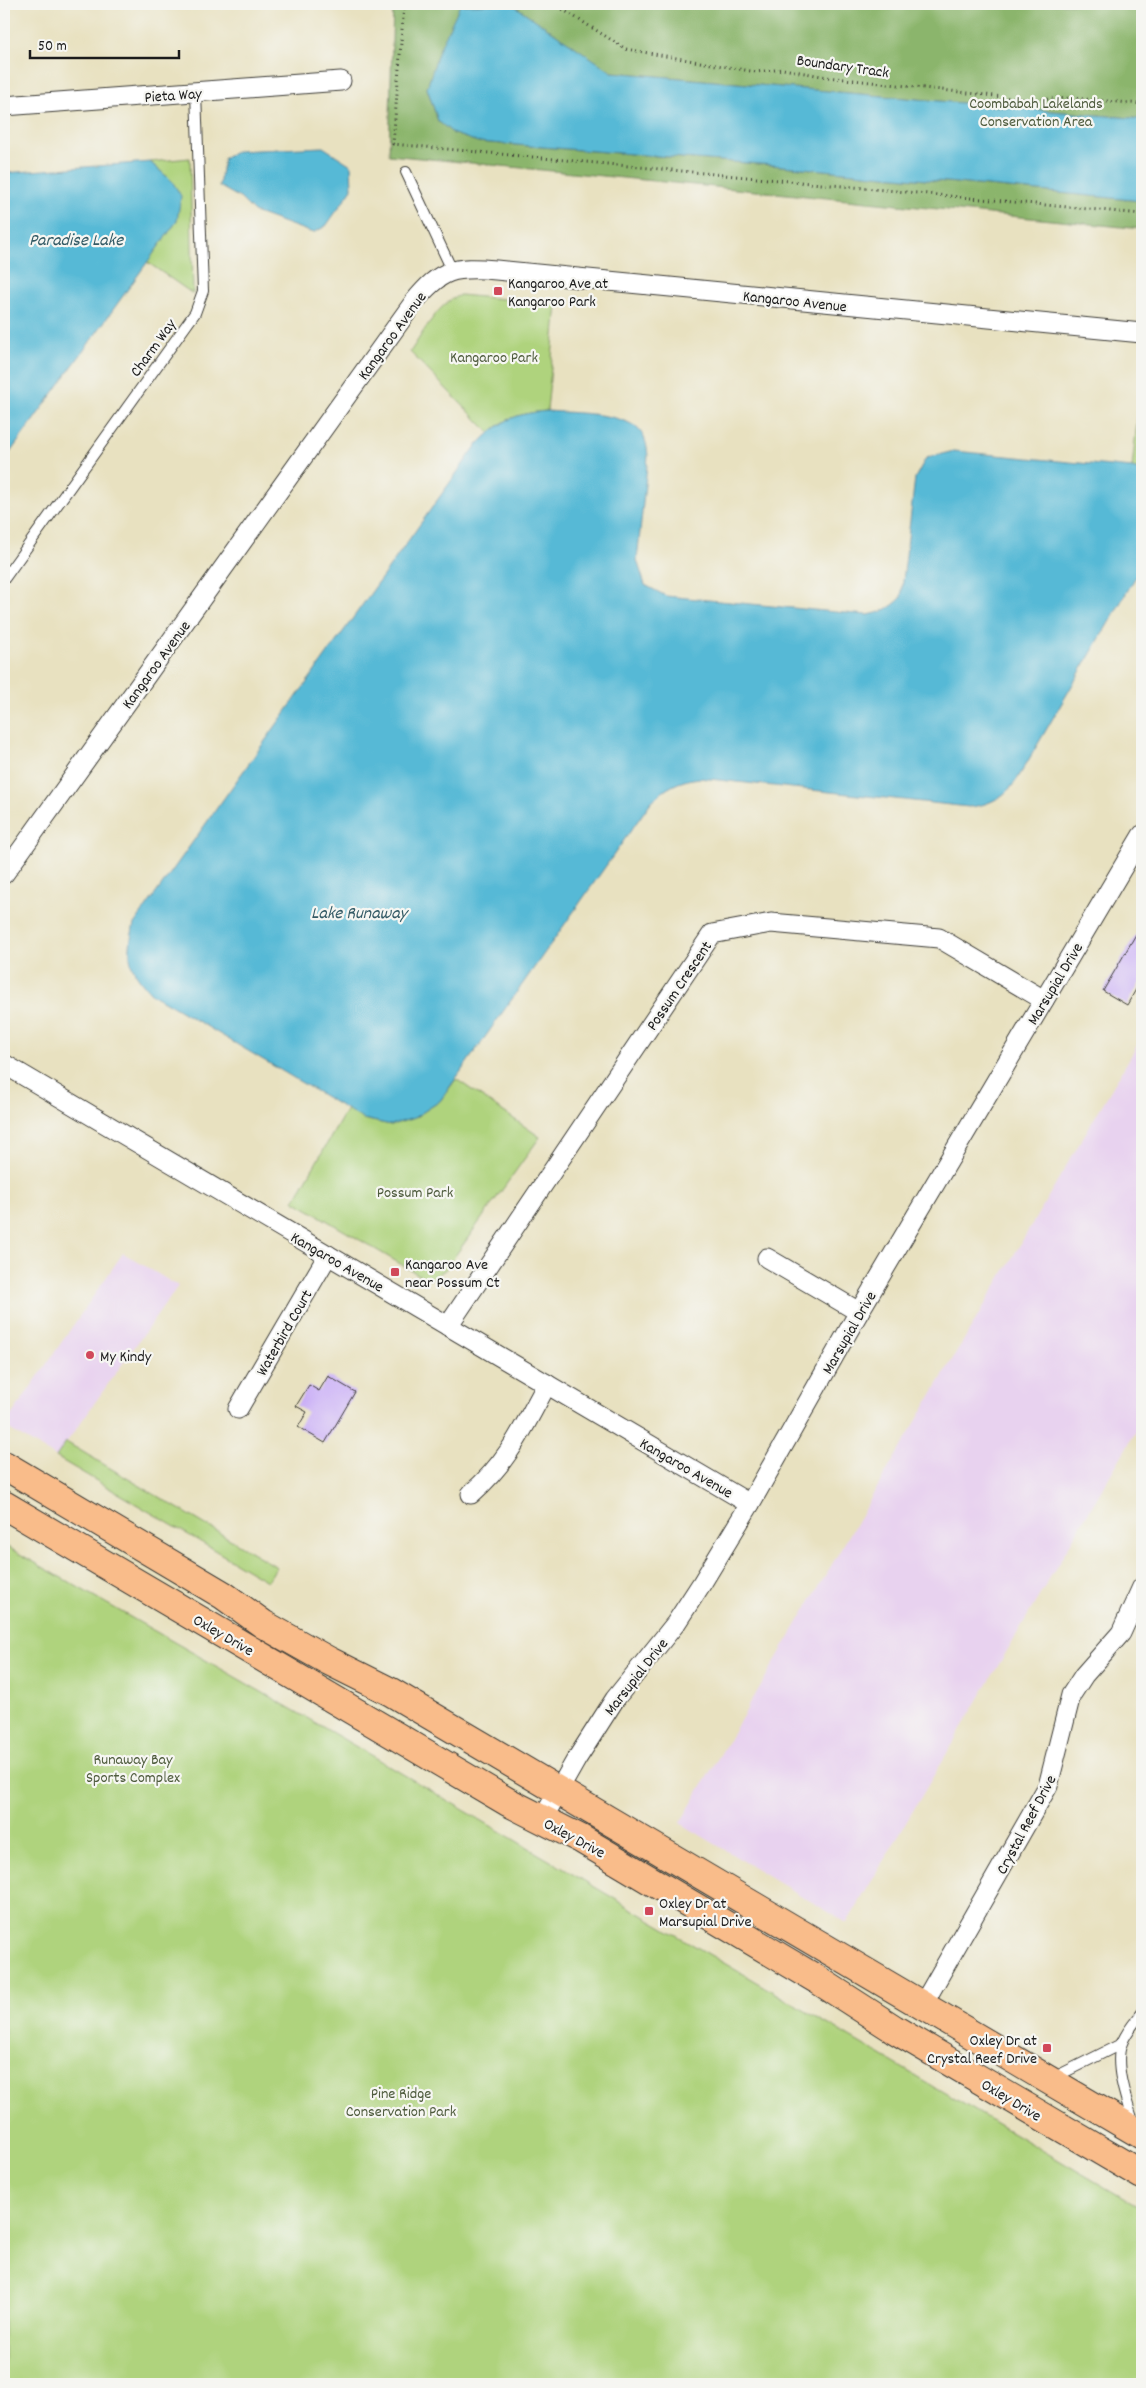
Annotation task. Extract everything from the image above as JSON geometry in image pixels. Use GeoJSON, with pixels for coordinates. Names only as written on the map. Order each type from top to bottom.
{"type":"FeatureCollection","features":[{"type":"Feature","properties":{"kind":"main road","name":"Oxley Drive"},"geometry":{"type":"LineString","coordinates":[[4,1465],[223,1595],[264,1624],[329,1661],[392,1692],[1139,2133]]}},
{"type":"Feature","properties":{"kind":"main road","name":"Oxley Drive"},"geometry":{"type":"LineString","coordinates":[[4,1505],[542,1820],[598,1849],[843,1995],[894,2029],[1142,2175]]}},
{"type":"Feature","properties":{"kind":"street","name":"Pieta Way"},"geometry":{"type":"LineString","coordinates":[[4,106],[341,81]]}},
{"type":"Feature","properties":{"kind":"street","name":"Kangaroo Avenue"},"geometry":{"type":"LineString","coordinates":[[4,874],[414,302],[439,276],[452,270],[478,268],[1142,333]]}},
{"type":"Feature","properties":{"kind":"street","name":"Marsupial Drive"},"geometry":{"type":"LineString","coordinates":[[542,1820],[615,1699],[688,1606],[750,1504],[859,1312],[1142,835]]}},
{"type":"Feature","properties":{"kind":"street","name":"Possum Crescent"},"geometry":{"type":"LineString","coordinates":[[448,1326],[712,934],[771,923],[939,938],[1044,1000]]}},
{"type":"Feature","properties":{"kind":"street","name":"Kangaroo Avenue"},"geometry":{"type":"LineString","coordinates":[[4,1064],[750,1504]]}},
{"type":"Feature","properties":{"kind":"street","name":"Waterbird Court"},"geometry":{"type":"LineString","coordinates":[[238,1409],[328,1255]]}},
{"type":"Feature","properties":{"kind":"street"},"geometry":{"type":"LineString","coordinates":[[767,1258],[859,1312]]}},
{"type":"Feature","properties":{"kind":"street"},"geometry":{"type":"LineString","coordinates":[[471,1494],[489,1478],[507,1456],[547,1384]]}},
{"type":"Feature","properties":{"kind":"street","name":"Crystal Reef Drive"},"geometry":{"type":"LineString","coordinates":[[922,2006],[1048,1786],[1071,1695],[1084,1675],[1121,1633],[1142,1587]]}},
{"type":"Feature","properties":{"kind":"lane","name":"Charm Way"},"geometry":{"type":"LineString","coordinates":[[4,579],[195,313],[203,291],[196,92]]}},
{"type":"Feature","properties":{"kind":"lane"},"geometry":{"type":"LineString","coordinates":[[406,172],[452,270]]}},
{"type":"Feature","properties":{"kind":"lane"},"geometry":{"type":"LineString","coordinates":[[1139,2133],[1126,2102],[1119,2062],[1121,2044],[1142,2013]]}},
{"type":"Feature","properties":{"kind":"lane"},"geometry":{"type":"LineString","coordinates":[[1048,2080],[1121,2044]]}},
{"type":"Feature","properties":{"kind":"path"},"geometry":{"type":"LineString","coordinates":[[404,4],[393,144],[1142,214]]}},
{"type":"Feature","properties":{"kind":"path","name":"Boundary Track"},"geometry":{"type":"LineString","coordinates":[[554,4],[626,49],[756,72],[783,69],[827,77],[1030,100],[1072,98],[1142,104]]}},
{"type":"Feature","properties":{"kind":"shaded area"},"geometry":{"type":"Polygon","coordinates":[[[1142,1037],[1142,1421],[847,1923],[680,1823],[1142,1037]]]}},
{"type":"Feature","properties":{"kind":"shaded area","name":"My Kindy"},"geometry":{"type":"Polygon","coordinates":[[[123,1253],[178,1286],[56,1457],[4,1426],[123,1253]]]}},
{"type":"Feature","properties":{"kind":"green space"},"geometry":{"type":"Polygon","coordinates":[[[393,4],[483,4],[460,5],[427,88],[438,121],[454,134],[478,142],[772,165],[1142,201],[1142,229],[389,155],[393,4]]]}},
{"type":"Feature","properties":{"kind":"green space"},"geometry":{"type":"Polygon","coordinates":[[[512,4],[1142,4],[1142,119],[611,72],[512,4]]]}},
{"type":"Feature","properties":{"kind":"green space"},"geometry":{"type":"Polygon","coordinates":[[[190,158],[193,294],[147,262],[177,221],[172,181],[150,162],[190,158]]]}},
{"type":"Feature","properties":{"kind":"green space","name":"Kangaroo Park"},"geometry":{"type":"Polygon","coordinates":[[[460,295],[557,304],[547,411],[516,417],[502,423],[490,433],[410,352],[444,305],[460,295]]]}},
{"type":"Feature","properties":{"kind":"green space"},"geometry":{"type":"Polygon","coordinates":[[[1142,374],[1142,471],[1132,468],[1142,374]]]}},
{"type":"Feature","properties":{"kind":"green space","name":"Possum Park"},"geometry":{"type":"Polygon","coordinates":[[[456,1079],[540,1137],[445,1270],[431,1279],[419,1275],[294,1201],[347,1109],[363,1119],[391,1125],[414,1118],[440,1101],[456,1079]]]}},
{"type":"Feature","properties":{"kind":"green space"},"geometry":{"type":"Polygon","coordinates":[[[66,1442],[277,1567],[267,1581],[56,1457],[66,1442]]]}},
{"type":"Feature","properties":{"kind":"green space","name":"Pine Ridge Conservation Park"},"geometry":{"type":"Polygon","coordinates":[[[4,1545],[321,1726],[1142,2209],[1142,2384],[4,2384],[4,1545]]]}},
{"type":"Feature","properties":{"kind":"water"},"geometry":{"type":"Polygon","coordinates":[[[512,4],[612,72],[1142,119],[1142,201],[772,165],[478,142],[454,134],[438,121],[427,88],[439,50],[460,5],[512,4]]]}},
{"type":"Feature","properties":{"kind":"water"},"geometry":{"type":"Polygon","coordinates":[[[323,147],[351,165],[352,189],[326,226],[313,233],[254,212],[240,198],[219,186],[224,158],[237,151],[323,147]]]}},
{"type":"Feature","properties":{"kind":"water","name":"Paradise Lake"},"geometry":{"type":"Polygon","coordinates":[[[150,162],[172,181],[181,196],[177,221],[4,461],[4,173],[150,162]]]}},
{"type":"Feature","properties":{"kind":"water","name":"Lake Runaway"},"geometry":{"type":"Polygon","coordinates":[[[547,411],[610,417],[633,425],[642,434],[648,456],[637,560],[645,585],[666,596],[867,615],[886,610],[901,598],[915,478],[926,458],[954,451],[1132,468],[1142,471],[1142,566],[1018,778],[1003,795],[991,802],[969,807],[700,778],[673,786],[651,802],[440,1101],[414,1118],[391,1125],[363,1119],[152,994],[138,977],[131,962],[130,946],[134,924],[476,446],[507,420],[524,414],[547,411]]]}},
{"type":"Feature","properties":{"kind":"building"},"geometry":{"type":"Polygon","coordinates":[[[1142,924],[1142,979],[1127,1005],[1103,991],[1142,924]]]}},
{"type":"Feature","properties":{"kind":"building"},"geometry":{"type":"Polygon","coordinates":[[[328,1376],[355,1392],[325,1443],[298,1427],[307,1412],[296,1406],[309,1385],[319,1391],[328,1376]]]}},
{"type":"Feature","properties":{"kind":"place","name":"Kangaroo Ave at Kangaroo Park"},"geometry":{"type":"Point","coordinates":[498,291]}},
{"type":"Feature","properties":{"kind":"place","name":"Kangaroo Ave near Possum Ct"},"geometry":{"type":"Point","coordinates":[395,1272]}},
{"type":"Feature","properties":{"kind":"place","name":"My Kindy"},"geometry":{"type":"Point","coordinates":[90,1355]}},
{"type":"Feature","properties":{"kind":"place","name":"Oxley Dr at Marsupial Drive"},"geometry":{"type":"Point","coordinates":[649,1911]}},
{"type":"Feature","properties":{"kind":"place","name":"Oxley Dr at Crystal Reef Drive"},"geometry":{"type":"Point","coordinates":[1047,2048]}},
{"type":"Feature","properties":{"kind":"park label","name":"Coombabah Lakelands Conservation Area"},"geometry":{"type":"Point","coordinates":[1036,111]}},
{"type":"Feature","properties":{"kind":"park label","name":"Runaway Bay Sports Complex"},"geometry":{"type":"Point","coordinates":[133,1767]}}]}
